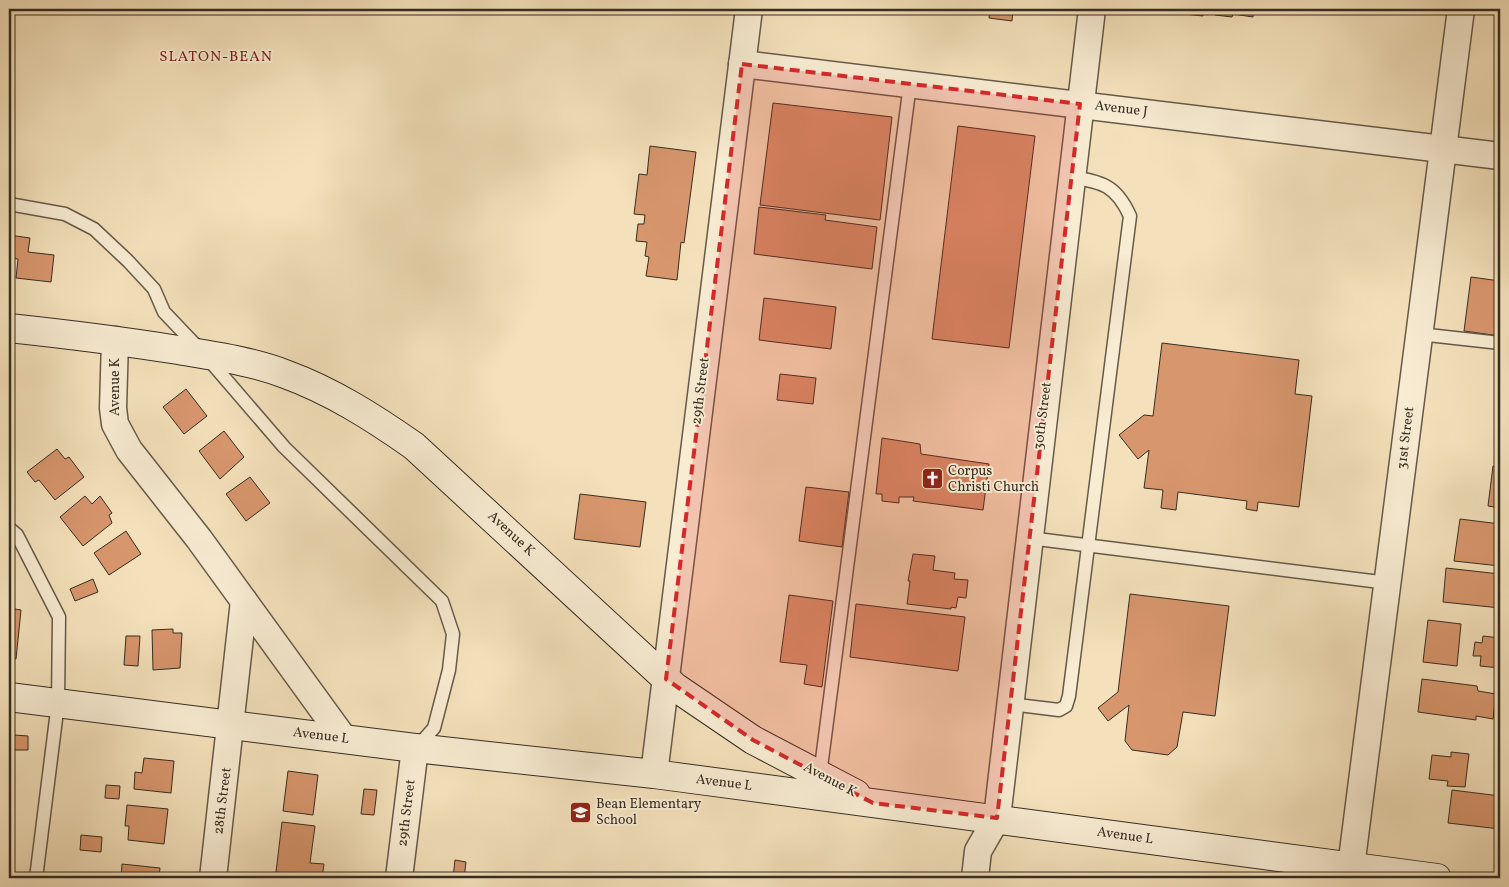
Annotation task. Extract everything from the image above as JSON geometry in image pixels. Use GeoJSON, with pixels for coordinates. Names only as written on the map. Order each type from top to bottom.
{"type":"FeatureCollection","features":[{"type":"Feature","properties":{"kind":"street","name":"29th Street"},"geometry":{"type":"LineString","coordinates":[[654,774],[749,9]]}},
{"type":"Feature","properties":{"kind":"street","name":"30th Street"},"geometry":{"type":"LineString","coordinates":[[975,878],[978,851],[997,818],[1092,9]]}},
{"type":"Feature","properties":{"kind":"street","name":"31st Street"},"geometry":{"type":"LineString","coordinates":[[1351,867],[1461,9]]}},
{"type":"Feature","properties":{"kind":"street","name":"Avenue J"},"geometry":{"type":"LineString","coordinates":[[742,64],[1500,156]]}},
{"type":"Feature","properties":{"kind":"street","name":"Avenue K"},"geometry":{"type":"LineString","coordinates":[[9,328],[115,340],[236,359],[285,374],[325,391],[370,415],[414,446],[666,679],[703,708],[753,740],[873,803]]}},
{"type":"Feature","properties":{"kind":"street","name":"Avenue K"},"geometry":{"type":"LineString","coordinates":[[115,340],[113,408],[115,424],[129,450],[199,539],[344,739]]}},
{"type":"Feature","properties":{"kind":"street"},"geometry":{"type":"LineString","coordinates":[[232,724],[244,602]]}},
{"type":"Feature","properties":{"kind":"street","name":"Avenue L"},"geometry":{"type":"LineString","coordinates":[[9,697],[415,748],[654,774],[997,818],[1437,878]]}},
{"type":"Feature","properties":{"kind":"street","name":"28th Street"},"geometry":{"type":"LineString","coordinates":[[213,878],[232,724]]}},
{"type":"Feature","properties":{"kind":"street","name":"29th Street"},"geometry":{"type":"LineString","coordinates":[[399,878],[415,748]]}},
{"type":"Feature","properties":{"kind":"lane"},"geometry":{"type":"LineString","coordinates":[[820,775],[910,84]]}},
{"type":"Feature","properties":{"kind":"lane"},"geometry":{"type":"LineString","coordinates":[[1010,704],[1059,710],[1066,706],[1069,696],[1130,216],[1118,196],[1109,187],[1098,182],[1071,177]]}},
{"type":"Feature","properties":{"kind":"lane"},"geometry":{"type":"LineString","coordinates":[[9,204],[65,214],[94,229],[154,289],[164,312],[204,354],[284,447],[442,601],[453,634],[449,670],[434,728],[415,748]]}},
{"type":"Feature","properties":{"kind":"lane"},"geometry":{"type":"LineString","coordinates":[[1419,334],[1500,343]]}},
{"type":"Feature","properties":{"kind":"lane"},"geometry":{"type":"LineString","coordinates":[[9,528],[17,535],[21,542],[59,617],[58,703],[36,878]]}},
{"type":"Feature","properties":{"kind":"lane"},"geometry":{"type":"LineString","coordinates":[[1029,538],[1388,583]]}},
{"type":"Feature","properties":{"kind":"highlighted area"},"geometry":{"type":"Polygon","coordinates":[[[742,64],[1080,104],[997,818],[873,803],[753,740],[666,679],[742,64]]]}},
{"type":"Feature","properties":{"kind":"building"},"geometry":{"type":"Polygon","coordinates":[[[370,9],[393,9],[393,12],[370,9]]]}},
{"type":"Feature","properties":{"kind":"building"},"geometry":{"type":"Polygon","coordinates":[[[990,9],[1013,9],[1012,21],[989,18],[990,9]]]}},
{"type":"Feature","properties":{"kind":"building"},"geometry":{"type":"Polygon","coordinates":[[[1176,9],[1254,9],[1253,17],[1233,14],[1232,17],[1215,15],[1215,12],[1203,10],[1203,16],[1175,13],[1176,9]]]}},
{"type":"Feature","properties":{"kind":"building"},"geometry":{"type":"Polygon","coordinates":[[[773,103],[892,117],[880,220],[760,205],[773,103]]]}},
{"type":"Feature","properties":{"kind":"building"},"geometry":{"type":"Polygon","coordinates":[[[958,126],[1035,136],[1009,348],[932,339],[958,126]]]}},
{"type":"Feature","properties":{"kind":"building"},"geometry":{"type":"Polygon","coordinates":[[[650,146],[696,152],[684,243],[681,242],[677,280],[646,276],[649,257],[645,256],[647,242],[636,241],[638,224],[644,224],[645,215],[634,214],[639,174],[647,175],[650,146]]]}},
{"type":"Feature","properties":{"kind":"building"},"geometry":{"type":"Polygon","coordinates":[[[759,207],[826,215],[825,220],[877,227],[872,269],[754,254],[759,207]]]}},
{"type":"Feature","properties":{"kind":"building"},"geometry":{"type":"Polygon","coordinates":[[[9,235],[30,238],[28,252],[54,255],[51,282],[16,278],[18,259],[9,258],[9,235]]]}},
{"type":"Feature","properties":{"kind":"building"},"geometry":{"type":"Polygon","coordinates":[[[1471,277],[1500,281],[1500,336],[1464,331],[1471,277]]]}},
{"type":"Feature","properties":{"kind":"building"},"geometry":{"type":"Polygon","coordinates":[[[764,298],[836,307],[831,349],[759,340],[764,298]]]}},
{"type":"Feature","properties":{"kind":"building"},"geometry":{"type":"Polygon","coordinates":[[[1162,343],[1299,360],[1295,394],[1312,396],[1299,507],[1258,502],[1257,511],[1246,509],[1247,501],[1178,492],[1176,510],[1161,508],[1163,490],[1144,488],[1149,450],[1138,459],[1119,435],[1144,415],[1153,416],[1162,343]]]}},
{"type":"Feature","properties":{"kind":"building"},"geometry":{"type":"Polygon","coordinates":[[[780,374],[816,378],[813,404],[777,400],[780,374]]]}},
{"type":"Feature","properties":{"kind":"building"},"geometry":{"type":"Polygon","coordinates":[[[186,389],[207,416],[184,434],[163,407],[186,389]]]}},
{"type":"Feature","properties":{"kind":"building"},"geometry":{"type":"Polygon","coordinates":[[[224,431],[244,457],[220,479],[199,451],[224,431]]]}},
{"type":"Feature","properties":{"kind":"building","name":"Corpus Christi Church"},"geometry":{"type":"Polygon","coordinates":[[[882,438],[920,444],[921,454],[989,464],[983,510],[913,501],[914,497],[899,497],[899,503],[882,501],[882,494],[876,494],[882,438]]]}},
{"type":"Feature","properties":{"kind":"building"},"geometry":{"type":"Polygon","coordinates":[[[57,449],[65,459],[69,457],[84,477],[55,500],[39,480],[35,482],[27,472],[57,449]]]}},
{"type":"Feature","properties":{"kind":"building"},"geometry":{"type":"Polygon","coordinates":[[[1493,466],[1500,467],[1500,508],[1488,506],[1493,466]]]}},
{"type":"Feature","properties":{"kind":"building"},"geometry":{"type":"Polygon","coordinates":[[[250,477],[270,503],[246,521],[226,494],[250,477]]]}},
{"type":"Feature","properties":{"kind":"building"},"geometry":{"type":"Polygon","coordinates":[[[806,487],[849,492],[842,547],[799,541],[806,487]]]}},
{"type":"Feature","properties":{"kind":"building"},"geometry":{"type":"Polygon","coordinates":[[[580,494],[646,502],[640,547],[574,539],[580,494]]]}},
{"type":"Feature","properties":{"kind":"building"},"geometry":{"type":"Polygon","coordinates":[[[85,496],[92,504],[100,496],[112,513],[109,515],[112,523],[83,546],[60,517],[85,496]]]}},
{"type":"Feature","properties":{"kind":"building"},"geometry":{"type":"Polygon","coordinates":[[[1460,519],[1500,524],[1500,566],[1454,561],[1460,519]]]}},
{"type":"Feature","properties":{"kind":"building"},"geometry":{"type":"Polygon","coordinates":[[[126,531],[141,554],[109,575],[94,553],[126,531]]]}},
{"type":"Feature","properties":{"kind":"building"},"geometry":{"type":"Polygon","coordinates":[[[913,554],[935,556],[933,570],[955,573],[954,579],[968,580],[966,598],[958,597],[956,608],[907,604],[910,581],[908,581],[913,554]]]}},
{"type":"Feature","properties":{"kind":"building"},"geometry":{"type":"Polygon","coordinates":[[[1446,568],[1500,574],[1500,608],[1443,602],[1446,568]]]}},
{"type":"Feature","properties":{"kind":"building"},"geometry":{"type":"Polygon","coordinates":[[[93,579],[98,592],[75,601],[70,589],[93,579]]]}},
{"type":"Feature","properties":{"kind":"building"},"geometry":{"type":"Polygon","coordinates":[[[1130,594],[1229,606],[1215,716],[1183,712],[1177,747],[1168,755],[1132,750],[1125,741],[1129,705],[1108,721],[1098,708],[1118,692],[1130,594]]]}},
{"type":"Feature","properties":{"kind":"building"},"geometry":{"type":"Polygon","coordinates":[[[789,595],[833,601],[822,687],[804,684],[807,665],[780,662],[789,595]]]}},
{"type":"Feature","properties":{"kind":"building"},"geometry":{"type":"Polygon","coordinates":[[[856,604],[965,617],[958,671],[850,657],[856,604]]]}},
{"type":"Feature","properties":{"kind":"building"},"geometry":{"type":"Polygon","coordinates":[[[9,608],[21,610],[16,659],[9,658],[9,608]]]}},
{"type":"Feature","properties":{"kind":"building"},"geometry":{"type":"Polygon","coordinates":[[[1428,620],[1461,624],[1457,666],[1423,662],[1428,620]]]}},
{"type":"Feature","properties":{"kind":"building"},"geometry":{"type":"Polygon","coordinates":[[[173,629],[173,633],[182,633],[180,668],[153,670],[152,630],[173,629]]]}},
{"type":"Feature","properties":{"kind":"building"},"geometry":{"type":"Polygon","coordinates":[[[126,636],[140,636],[138,666],[124,665],[126,636]]]}},
{"type":"Feature","properties":{"kind":"building"},"geometry":{"type":"Polygon","coordinates":[[[1483,636],[1500,638],[1500,668],[1480,666],[1481,656],[1473,656],[1475,642],[1482,643],[1483,636]]]}},
{"type":"Feature","properties":{"kind":"building"},"geometry":{"type":"Polygon","coordinates":[[[1422,679],[1477,686],[1478,691],[1496,694],[1493,719],[1476,716],[1476,720],[1418,712],[1422,679]]]}},
{"type":"Feature","properties":{"kind":"building"},"geometry":{"type":"Polygon","coordinates":[[[14,735],[28,736],[28,750],[14,750],[14,735]]]}},
{"type":"Feature","properties":{"kind":"building"},"geometry":{"type":"Polygon","coordinates":[[[1451,752],[1469,754],[1465,787],[1447,786],[1448,781],[1429,779],[1432,755],[1451,757],[1451,752]]]}},
{"type":"Feature","properties":{"kind":"building"},"geometry":{"type":"Polygon","coordinates":[[[144,758],[174,761],[171,793],[134,789],[135,772],[142,773],[144,758]]]}},
{"type":"Feature","properties":{"kind":"building"},"geometry":{"type":"Polygon","coordinates":[[[288,771],[318,775],[313,815],[283,811],[288,771]]]}},
{"type":"Feature","properties":{"kind":"building"},"geometry":{"type":"Polygon","coordinates":[[[106,785],[120,786],[119,799],[105,798],[106,785]]]}},
{"type":"Feature","properties":{"kind":"building"},"geometry":{"type":"Polygon","coordinates":[[[364,789],[377,790],[374,815],[361,814],[364,789]]]}},
{"type":"Feature","properties":{"kind":"building"},"geometry":{"type":"Polygon","coordinates":[[[1452,790],[1500,796],[1500,829],[1448,823],[1452,790]]]}},
{"type":"Feature","properties":{"kind":"building"},"geometry":{"type":"Polygon","coordinates":[[[127,805],[168,809],[164,844],[128,840],[129,826],[125,826],[127,805]]]}},
{"type":"Feature","properties":{"kind":"building"},"geometry":{"type":"Polygon","coordinates":[[[282,822],[315,826],[310,863],[324,864],[322,878],[276,872],[282,822]]]}},
{"type":"Feature","properties":{"kind":"building"},"geometry":{"type":"Polygon","coordinates":[[[81,835],[102,837],[101,852],[80,850],[81,835]]]}},
{"type":"Feature","properties":{"kind":"building"},"geometry":{"type":"Polygon","coordinates":[[[455,860],[466,862],[464,878],[453,878],[455,860]]]}},
{"type":"Feature","properties":{"kind":"building"},"geometry":{"type":"Polygon","coordinates":[[[122,864],[160,868],[159,878],[121,878],[122,864]]]}},
{"type":"Feature","properties":{"kind":"place","name":"Corpus Christi Church"},"geometry":{"type":"Point","coordinates":[932,479]}},
{"type":"Feature","properties":{"kind":"place","name":"Bean Elementary School"},"geometry":{"type":"Point","coordinates":[580,812]}},
{"type":"Feature","properties":{"kind":"district","name":"SLATON-BEAN"},"geometry":{"type":"Point","coordinates":[216,57]}}]}
